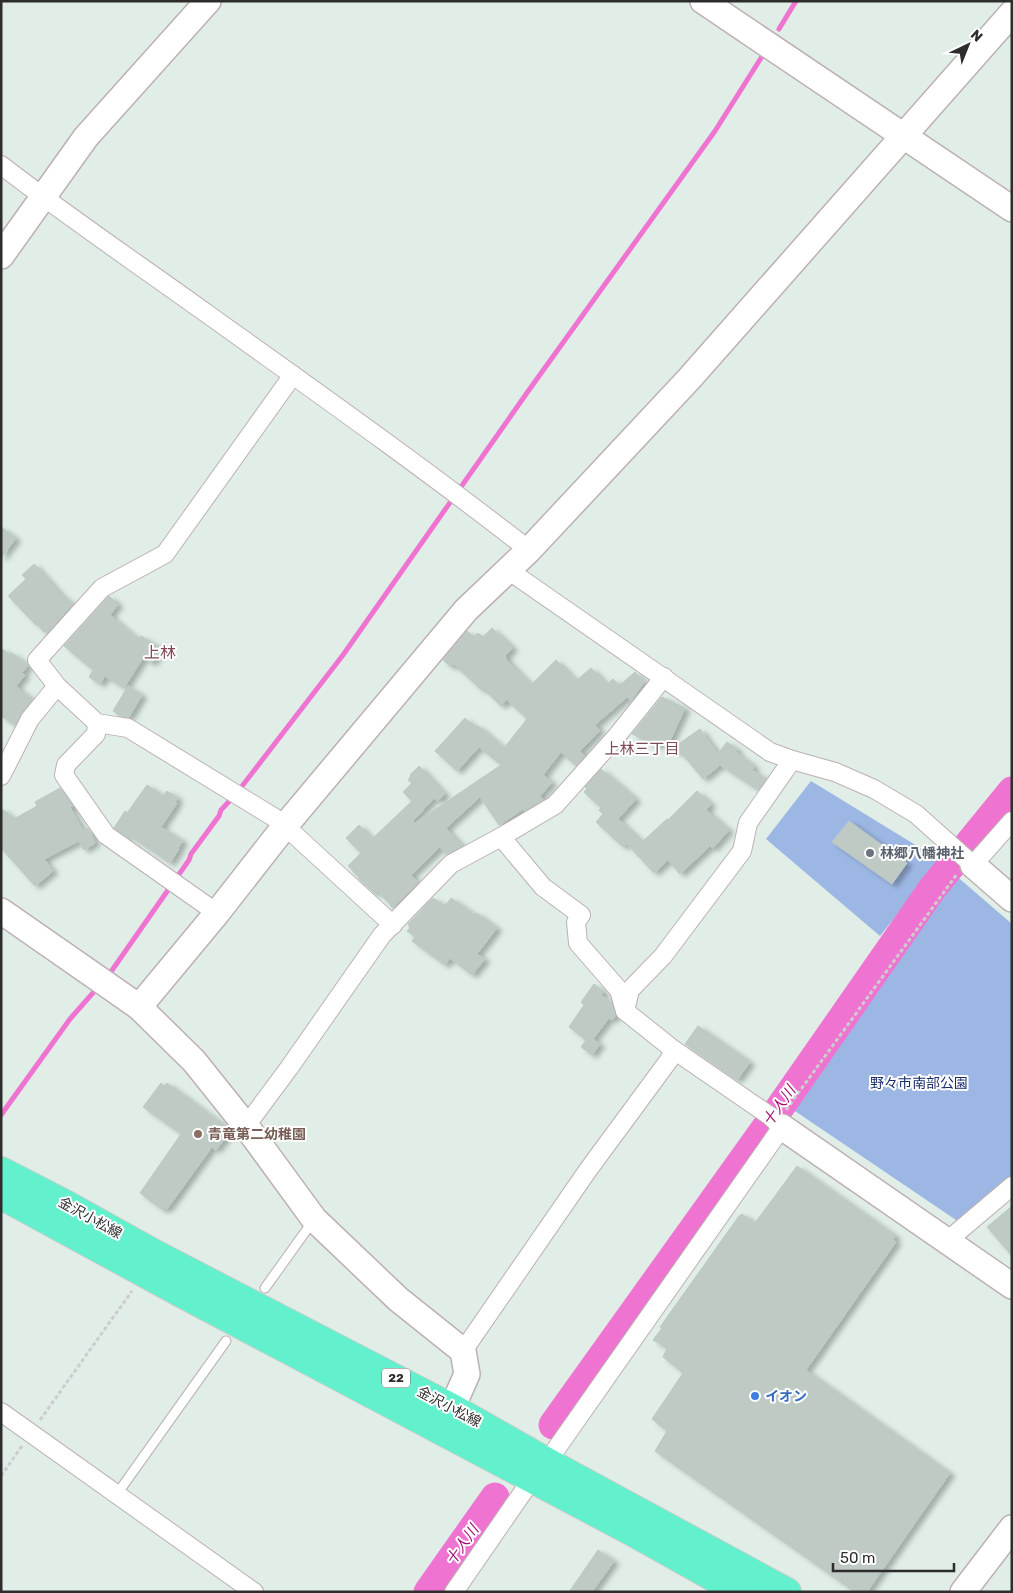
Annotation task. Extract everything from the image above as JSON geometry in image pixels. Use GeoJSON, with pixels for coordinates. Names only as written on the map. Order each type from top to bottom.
{"type":"FeatureCollection","features":[{"type":"Feature","properties":{"kind":"main road","name":"金沢小松線"},"geometry":{"type":"LineString","coordinates":[[1,1171],[68,1205],[155,1254],[452,1408],[629,1530],[740,1592]]}},
{"type":"Feature","properties":{"kind":"main road","name":"金沢小松線"},"geometry":{"type":"LineString","coordinates":[[1,1195],[181,1293],[787,1592]]}},
{"type":"Feature","properties":{"kind":"street"},"geometry":{"type":"LineString","coordinates":[[1,256],[86,137],[208,1]]}},
{"type":"Feature","properties":{"kind":"street"},"geometry":{"type":"LineString","coordinates":[[703,1],[1012,209]]}},
{"type":"Feature","properties":{"kind":"street"},"geometry":{"type":"LineString","coordinates":[[139,1007],[286,826],[466,610],[529,550],[689,379],[1012,13]]}},
{"type":"Feature","properties":{"kind":"street"},"geometry":{"type":"LineString","coordinates":[[1,165],[460,496],[529,550]]}},
{"type":"Feature","properties":{"kind":"street"},"geometry":{"type":"LineString","coordinates":[[293,375],[166,554],[102,588],[37,660],[57,686],[97,723],[128,728],[286,826],[394,925]]}},
{"type":"Feature","properties":{"kind":"street"},"geometry":{"type":"LineString","coordinates":[[508,570],[770,752],[835,772],[874,789],[916,814],[1012,899]]}},
{"type":"Feature","properties":{"kind":"street"},"geometry":{"type":"LineString","coordinates":[[246,1126],[289,1068],[382,934],[394,925],[451,864],[556,805],[616,737],[664,677]]}},
{"type":"Feature","properties":{"kind":"street"},"geometry":{"type":"LineString","coordinates":[[1,776],[30,719],[57,686]]}},
{"type":"Feature","properties":{"kind":"street"},"geometry":{"type":"LineString","coordinates":[[97,723],[96,734],[66,765],[64,775],[106,834],[217,913]]}},
{"type":"Feature","properties":{"kind":"street"},"geometry":{"type":"LineString","coordinates":[[625,1011],[630,990],[663,956],[742,851],[748,823],[792,760]]}},
{"type":"Feature","properties":{"kind":"street"},"geometry":{"type":"LineString","coordinates":[[963,856],[1012,822]]}},
{"type":"Feature","properties":{"kind":"street"},"geometry":{"type":"LineString","coordinates":[[502,837],[543,888],[581,915],[576,922],[578,943],[619,990],[625,1011],[674,1050],[1012,1286]]}},
{"type":"Feature","properties":{"kind":"street"},"geometry":{"type":"LineString","coordinates":[[1,911],[139,1007],[194,1061],[246,1126],[314,1219],[398,1299],[463,1351],[467,1374],[452,1408]]}},
{"type":"Feature","properties":{"kind":"street"},"geometry":{"type":"LineString","coordinates":[[463,1351],[582,1178],[669,1060],[674,1050]]}},
{"type":"Feature","properties":{"kind":"street"},"geometry":{"type":"LineString","coordinates":[[454,1592],[540,1470],[774,1120]]}},
{"type":"Feature","properties":{"kind":"street"},"geometry":{"type":"LineString","coordinates":[[946,1241],[1012,1186]]}},
{"type":"Feature","properties":{"kind":"street"},"geometry":{"type":"LineString","coordinates":[[1,1412],[254,1592]]}},
{"type":"Feature","properties":{"kind":"street"},"geometry":{"type":"LineString","coordinates":[[963,1592],[1012,1528]]}},
{"type":"Feature","properties":{"kind":"lane"},"geometry":{"type":"LineString","coordinates":[[265,1288],[314,1219]]}},
{"type":"Feature","properties":{"kind":"lane"},"geometry":{"type":"LineString","coordinates":[[117,1494],[226,1341]]}},
{"type":"Feature","properties":{"kind":"path"},"geometry":{"type":"LineString","coordinates":[[774,1120],[963,856]]}},
{"type":"Feature","properties":{"kind":"path"},"geometry":{"type":"LineString","coordinates":[[1,1476],[132,1290]]}},
{"type":"Feature","properties":{"kind":"green space"},"geometry":{"type":"Polygon","coordinates":[[[811,781],[940,860],[880,936],[766,839],[811,781]]]}},
{"type":"Feature","properties":{"kind":"green space","name":"野々市南部公園"},"geometry":{"type":"Polygon","coordinates":[[[954,874],[1012,924],[1012,1177],[959,1222],[789,1107],[954,874]]]}},
{"type":"Feature","properties":{"kind":"building"},"geometry":{"type":"Polygon","coordinates":[[[1,527],[16,538],[1,558],[1,527]]]}},
{"type":"Feature","properties":{"kind":"building"},"geometry":{"type":"Polygon","coordinates":[[[34,564],[72,605],[48,632],[46,630],[44,632],[36,625],[9,597],[26,579],[22,575],[34,564]]]}},
{"type":"Feature","properties":{"kind":"building"},"geometry":{"type":"Polygon","coordinates":[[[109,596],[118,604],[110,615],[139,640],[141,636],[161,648],[152,663],[143,658],[124,688],[105,676],[100,684],[89,677],[93,670],[64,646],[109,596]]]}},
{"type":"Feature","properties":{"kind":"building"},"geometry":{"type":"Polygon","coordinates":[[[492,628],[513,648],[505,656],[506,659],[531,685],[556,660],[576,681],[591,668],[607,685],[613,679],[619,686],[635,672],[644,682],[631,701],[627,697],[595,725],[600,730],[580,751],[585,756],[576,766],[561,752],[543,775],[552,782],[540,796],[543,800],[524,811],[523,809],[499,825],[480,797],[446,828],[462,846],[446,854],[440,847],[411,875],[418,883],[393,908],[378,891],[375,894],[348,866],[361,853],[346,838],[359,825],[372,839],[412,801],[403,792],[412,783],[408,780],[410,775],[419,766],[445,794],[438,801],[434,798],[413,821],[415,823],[501,765],[479,747],[457,771],[435,751],[465,718],[475,728],[477,725],[504,748],[527,719],[507,700],[501,706],[454,664],[451,667],[443,660],[467,631],[474,637],[478,633],[483,637],[492,628]]]}},
{"type":"Feature","properties":{"kind":"building"},"geometry":{"type":"Polygon","coordinates":[[[1,648],[10,655],[12,653],[28,665],[22,673],[25,675],[16,686],[32,700],[22,712],[15,725],[1,716],[1,648]]]}},
{"type":"Feature","properties":{"kind":"building"},"geometry":{"type":"Polygon","coordinates":[[[128,686],[142,695],[129,717],[120,716],[113,711],[128,686]]]}},
{"type":"Feature","properties":{"kind":"building"},"geometry":{"type":"Polygon","coordinates":[[[662,697],[685,708],[667,747],[659,743],[658,746],[632,734],[662,697]]]}},
{"type":"Feature","properties":{"kind":"building"},"geometry":{"type":"Polygon","coordinates":[[[700,729],[718,754],[727,742],[754,766],[752,770],[766,779],[758,790],[720,765],[703,779],[683,755],[671,749],[700,729]]]}},
{"type":"Feature","properties":{"kind":"building"},"geometry":{"type":"Polygon","coordinates":[[[601,769],[636,799],[618,819],[642,842],[668,820],[697,791],[711,804],[706,810],[729,830],[713,848],[710,846],[680,874],[668,860],[654,873],[626,843],[623,847],[596,822],[603,814],[599,810],[601,808],[584,792],[587,789],[585,787],[601,769]]]}},
{"type":"Feature","properties":{"kind":"building"},"geometry":{"type":"Polygon","coordinates":[[[147,785],[163,796],[167,791],[178,798],[175,802],[177,803],[161,827],[183,841],[170,863],[114,828],[125,811],[127,813],[147,785]]]}},
{"type":"Feature","properties":{"kind":"building"},"geometry":{"type":"Polygon","coordinates":[[[60,788],[73,806],[70,807],[83,831],[88,828],[95,843],[84,850],[79,841],[44,859],[53,871],[35,886],[1,848],[1,808],[14,819],[37,806],[35,802],[60,788]]]}},
{"type":"Feature","properties":{"kind":"building","name":"林郷八幡神社"},"geometry":{"type":"Polygon","coordinates":[[[849,821],[907,863],[892,884],[832,842],[849,821]]]}},
{"type":"Feature","properties":{"kind":"building"},"geometry":{"type":"Polygon","coordinates":[[[433,898],[445,906],[451,898],[475,915],[477,913],[497,928],[477,954],[485,959],[472,975],[450,958],[445,965],[412,941],[415,937],[407,931],[410,928],[408,924],[433,898]]]}},
{"type":"Feature","properties":{"kind":"building"},"geometry":{"type":"Polygon","coordinates":[[[594,984],[604,992],[601,995],[612,1003],[616,1015],[612,1020],[609,1018],[593,1039],[600,1044],[592,1055],[581,1047],[586,1040],[569,1027],[584,1005],[581,1002],[594,984]]]}},
{"type":"Feature","properties":{"kind":"building"},"geometry":{"type":"Polygon","coordinates":[[[698,1026],[750,1062],[737,1080],[685,1044],[698,1026]]]}},
{"type":"Feature","properties":{"kind":"building"},"geometry":{"type":"Polygon","coordinates":[[[161,1083],[165,1086],[167,1083],[231,1130],[216,1150],[212,1147],[167,1209],[163,1210],[140,1193],[181,1134],[143,1107],[161,1083]]]}},
{"type":"Feature","properties":{"kind":"building","name":"イオン"},"geometry":{"type":"Polygon","coordinates":[[[797,1166],[896,1236],[893,1239],[896,1242],[806,1370],[950,1473],[867,1592],[855,1592],[655,1451],[667,1431],[652,1419],[683,1373],[663,1357],[667,1348],[653,1340],[662,1328],[660,1327],[739,1216],[742,1214],[755,1223],[797,1166]]]}},
{"type":"Feature","properties":{"kind":"building"},"geometry":{"type":"Polygon","coordinates":[[[1012,1206],[1012,1256],[987,1227],[1012,1206]]]}},
{"type":"Feature","properties":{"kind":"building"},"geometry":{"type":"Polygon","coordinates":[[[598,1550],[614,1561],[592,1592],[569,1592],[598,1550]]]}},
{"type":"Feature","properties":{"kind":"waterway"},"geometry":{"type":"LineString","coordinates":[[779,29],[796,1]]}},
{"type":"Feature","properties":{"kind":"waterway"},"geometry":{"type":"LineString","coordinates":[[108,976],[219,816],[221,810],[236,794],[343,655],[529,390],[715,131],[761,58]]}},
{"type":"Feature","properties":{"kind":"waterway","name":"十人川"},"geometry":{"type":"LineString","coordinates":[[553,1425],[767,1126],[932,889],[1012,791]]}},
{"type":"Feature","properties":{"kind":"waterway"},"geometry":{"type":"LineString","coordinates":[[1,1115],[70,1019],[99,986]]}},
{"type":"Feature","properties":{"kind":"waterway","name":"十人川"},"geometry":{"type":"LineString","coordinates":[[428,1592],[495,1497]]}},
{"type":"Feature","properties":{"kind":"place","name":"林郷八幡神社"},"geometry":{"type":"Point","coordinates":[870,853]}},
{"type":"Feature","properties":{"kind":"place","name":"青竜第二幼稚園"},"geometry":{"type":"Point","coordinates":[198,1134]}},
{"type":"Feature","properties":{"kind":"place","name":"イオン"},"geometry":{"type":"Point","coordinates":[755,1396]}},
{"type":"Feature","properties":{"kind":"district","name":"上林"},"geometry":{"type":"Point","coordinates":[160,652]}},
{"type":"Feature","properties":{"kind":"district","name":"上林三丁目"},"geometry":{"type":"Point","coordinates":[642,749]}}]}
